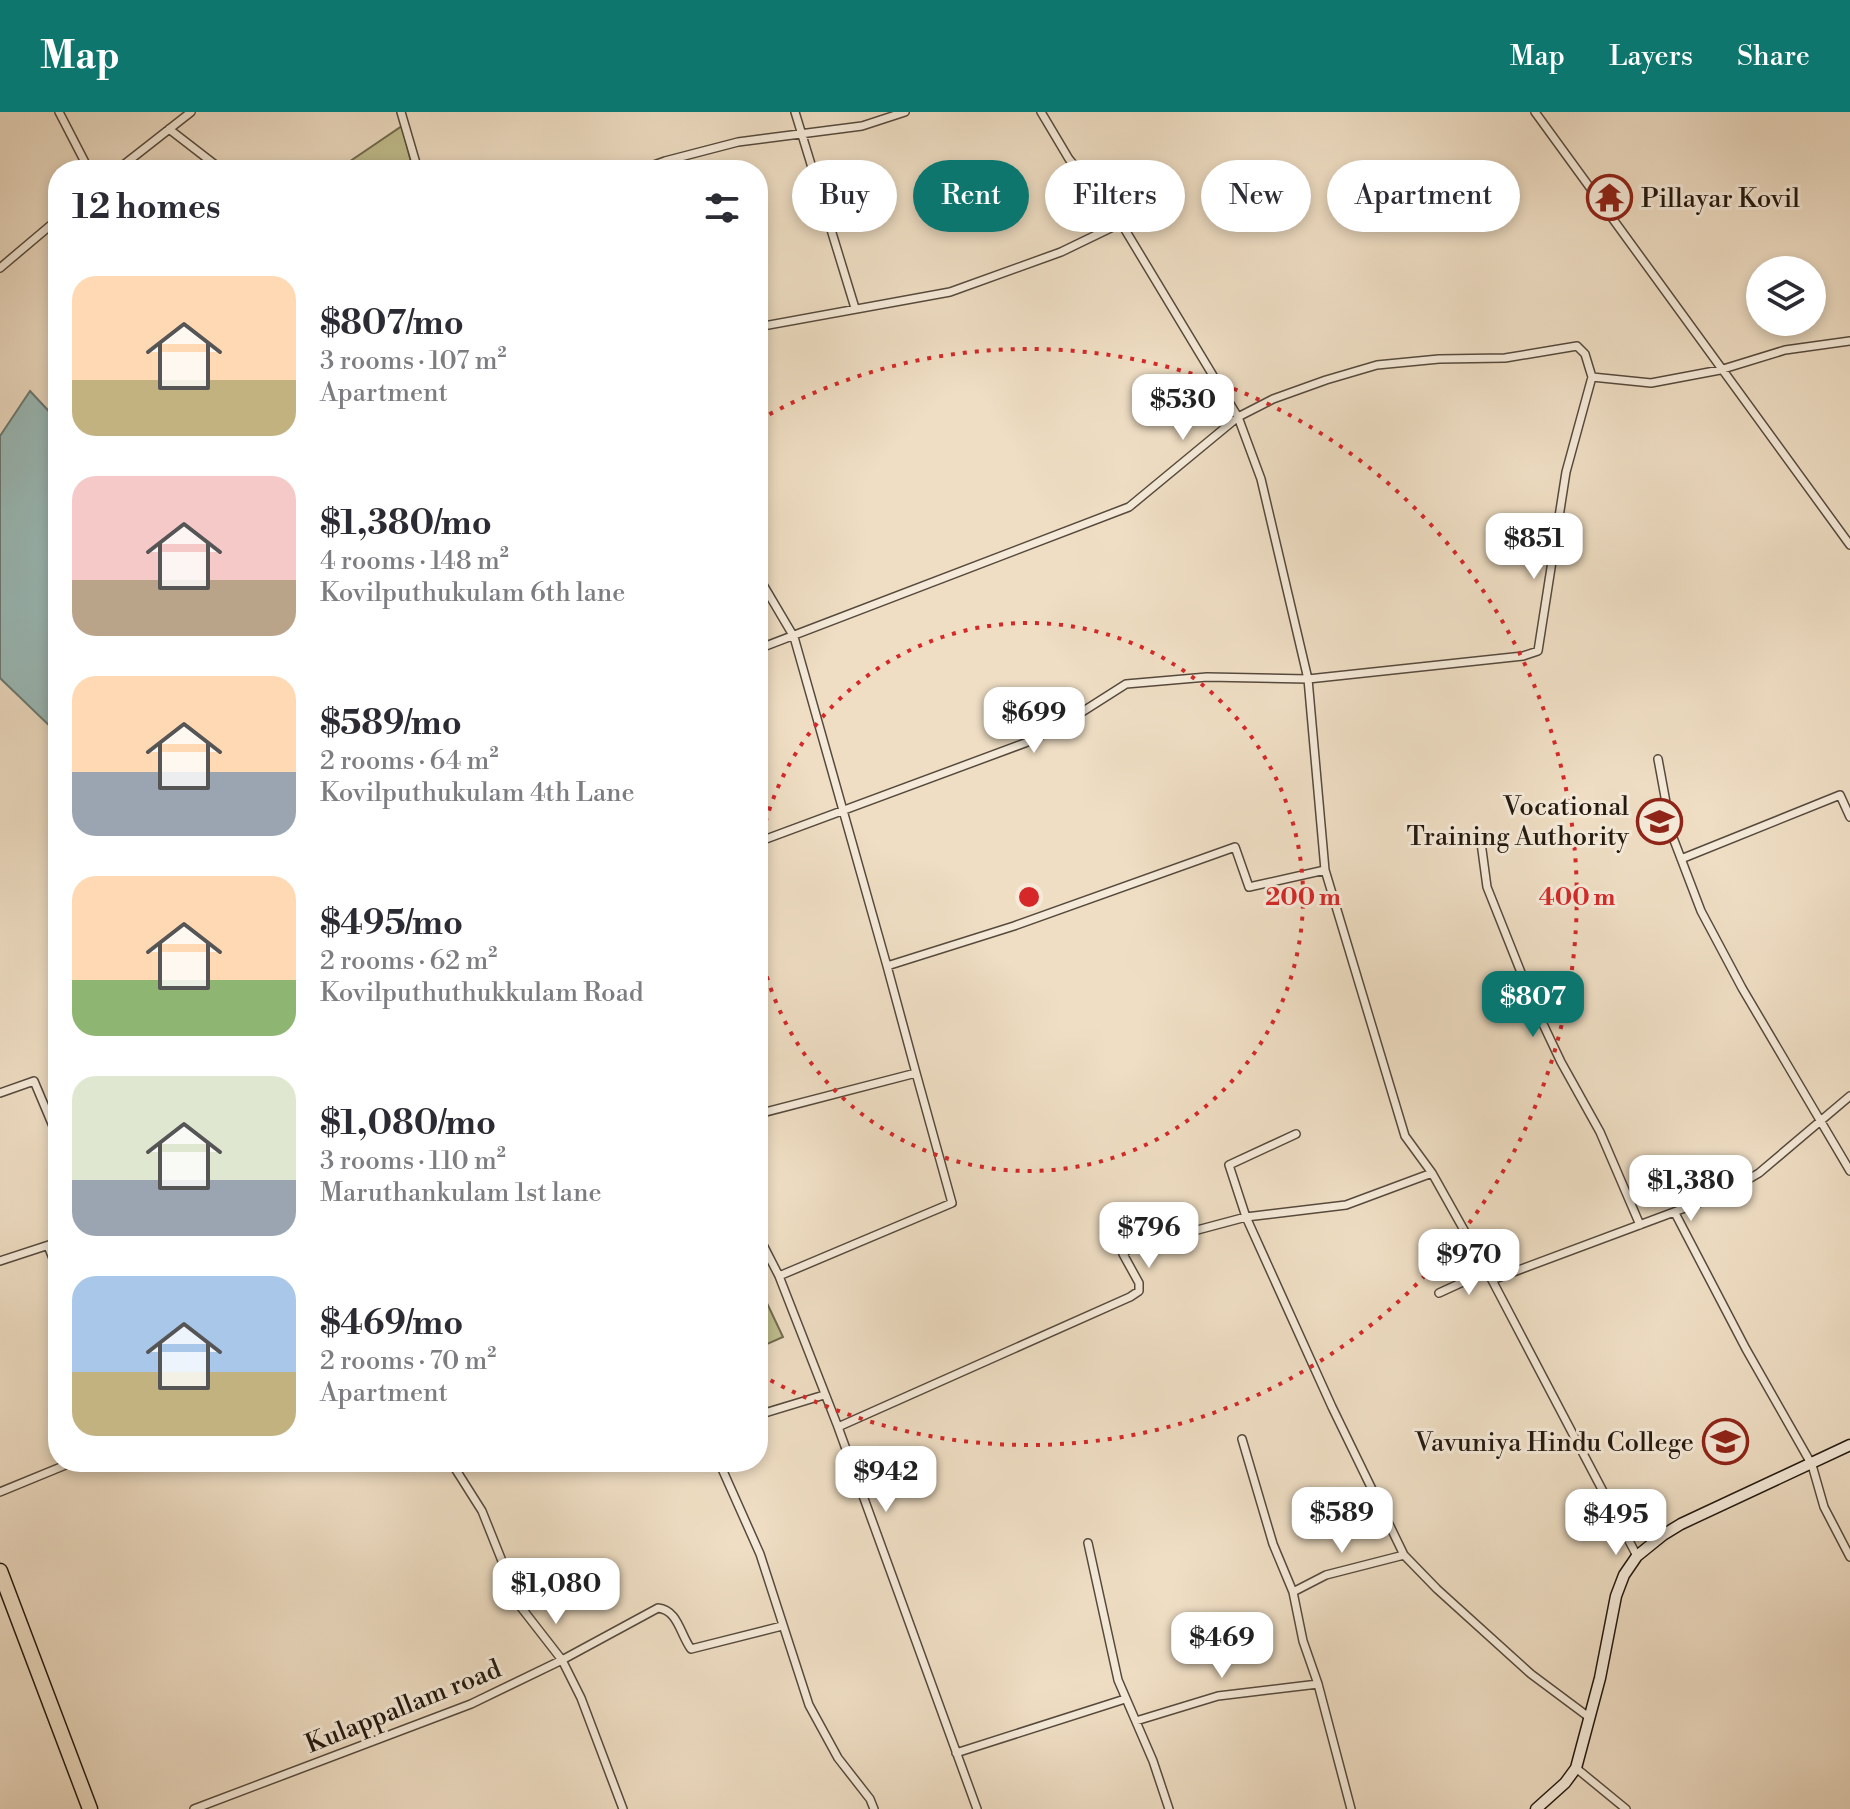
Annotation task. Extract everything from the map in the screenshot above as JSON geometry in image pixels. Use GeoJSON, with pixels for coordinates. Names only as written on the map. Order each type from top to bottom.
{"type":"FeatureCollection","features":[{"type":"Feature","properties":{"kind":"highway"},"geometry":{"type":"LineString","coordinates":[[0,1571],[90,1809]]}},
{"type":"Feature","properties":{"kind":"street"},"geometry":{"type":"LineString","coordinates":[[59,112],[84,160]]}},
{"type":"Feature","properties":{"kind":"street"},"geometry":{"type":"LineString","coordinates":[[130,160],[191,112]]}},
{"type":"Feature","properties":{"kind":"street"},"geometry":{"type":"LineString","coordinates":[[401,112],[415,160]]}},
{"type":"Feature","properties":{"kind":"street"},"geometry":{"type":"LineString","coordinates":[[795,112],[855,308]]}},
{"type":"Feature","properties":{"kind":"street"},"geometry":{"type":"LineString","coordinates":[[669,160],[738,142],[862,126],[905,112]]}},
{"type":"Feature","properties":{"kind":"street"},"geometry":{"type":"LineString","coordinates":[[1041,112],[1070,160]]}},
{"type":"Feature","properties":{"kind":"street"},"geometry":{"type":"LineString","coordinates":[[1535,112],[1850,545]]}},
{"type":"Feature","properties":{"kind":"street"},"geometry":{"type":"LineString","coordinates":[[169,129],[209,160]]}},
{"type":"Feature","properties":{"kind":"street"},"geometry":{"type":"LineString","coordinates":[[0,268],[48,227]]}},
{"type":"Feature","properties":{"kind":"street"},"geometry":{"type":"LineString","coordinates":[[768,325],[950,292],[1061,252],[1102,232]]}},
{"type":"Feature","properties":{"kind":"street"},"geometry":{"type":"LineString","coordinates":[[1126,232],[1238,417],[1261,479],[1308,679],[1325,870],[1405,1136],[1432,1173],[1492,1280],[1637,1556]]}},
{"type":"Feature","properties":{"kind":"street"},"geometry":{"type":"LineString","coordinates":[[1592,377],[1651,383],[1720,370],[1785,350],[1850,341]]}},
{"type":"Feature","properties":{"kind":"street"},"geometry":{"type":"LineString","coordinates":[[768,646],[1129,507],[1238,417],[1273,399],[1377,365],[1439,359],[1505,358],[1577,346],[1585,354],[1592,377],[1566,472],[1538,651],[1523,656],[1308,679],[1207,677],[1126,684],[1060,726],[1025,743],[768,838]]}},
{"type":"Feature","properties":{"kind":"street"},"geometry":{"type":"LineString","coordinates":[[768,593],[794,637],[952,1203],[779,1276]]}},
{"type":"Feature","properties":{"kind":"street"},"geometry":{"type":"LineString","coordinates":[[1658,759],[1672,835],[1701,911],[1850,1171]]}},
{"type":"Feature","properties":{"kind":"street"},"geometry":{"type":"LineString","coordinates":[[1681,859],[1840,795],[1850,817]]}},
{"type":"Feature","properties":{"kind":"street"},"geometry":{"type":"LineString","coordinates":[[1480,835],[1487,887],[1534,1005],[1600,1132],[1640,1225]]}},
{"type":"Feature","properties":{"kind":"street"},"geometry":{"type":"LineString","coordinates":[[887,966],[1014,926],[1235,847],[1249,887],[1325,870]]}},
{"type":"Feature","properties":{"kind":"street"},"geometry":{"type":"LineString","coordinates":[[768,1111],[916,1073]]}},
{"type":"Feature","properties":{"kind":"street"},"geometry":{"type":"LineString","coordinates":[[0,1093],[34,1081],[48,1114]]}},
{"type":"Feature","properties":{"kind":"street"},"geometry":{"type":"LineString","coordinates":[[1492,1280],[1725,1193],[1759,1173],[1850,1096]]}},
{"type":"Feature","properties":{"kind":"street"},"geometry":{"type":"LineString","coordinates":[[1296,1134],[1229,1165],[1246,1217],[1332,1407],[1404,1555],[1531,1674],[1590,1718]]}},
{"type":"Feature","properties":{"kind":"street"},"geometry":{"type":"LineString","coordinates":[[838,1427],[1130,1297],[1139,1291],[1139,1283],[1123,1254],[1130,1248],[1246,1217],[1346,1205],[1432,1173]]}},
{"type":"Feature","properties":{"kind":"street"},"geometry":{"type":"LineString","coordinates":[[1675,1213],[1746,1349],[1812,1465],[1824,1507],[1850,1557]]}},
{"type":"Feature","properties":{"kind":"street"},"geometry":{"type":"LineString","coordinates":[[0,1261],[48,1246]]}},
{"type":"Feature","properties":{"kind":"street"},"geometry":{"type":"LineString","coordinates":[[768,1255],[838,1427],[977,1809]]}},
{"type":"Feature","properties":{"kind":"street"},"geometry":{"type":"LineString","coordinates":[[1439,1293],[1487,1271]]}},
{"type":"Feature","properties":{"kind":"street"},"geometry":{"type":"LineString","coordinates":[[768,1412],[824,1395]]}},
{"type":"Feature","properties":{"kind":"street"},"geometry":{"type":"LineString","coordinates":[[1242,1439],[1273,1544],[1293,1592],[1303,1641],[1318,1684],[1351,1809]]}},
{"type":"Feature","properties":{"kind":"street"},"geometry":{"type":"LineString","coordinates":[[1536,1809],[1565,1783],[1576,1768],[1616,1596],[1624,1575],[1637,1556],[1681,1524],[1850,1445]]}},
{"type":"Feature","properties":{"kind":"street"},"geometry":{"type":"LineString","coordinates":[[0,1492],[49,1472]]}},
{"type":"Feature","properties":{"kind":"street"},"geometry":{"type":"LineString","coordinates":[[457,1472],[482,1511],[520,1606],[562,1660],[581,1698],[623,1809]]}},
{"type":"Feature","properties":{"kind":"street"},"geometry":{"type":"LineString","coordinates":[[723,1472],[760,1554],[809,1705],[838,1758],[870,1799],[874,1809]]}},
{"type":"Feature","properties":{"kind":"street"},"geometry":{"type":"LineString","coordinates":[[1088,1543],[1125,1699],[1169,1809]]}},
{"type":"Feature","properties":{"kind":"street"},"geometry":{"type":"LineString","coordinates":[[1293,1592],[1326,1575],[1404,1555]]}},
{"type":"Feature","properties":{"kind":"street","name":"Kulappallam road"},"geometry":{"type":"LineString","coordinates":[[194,1809],[471,1704],[562,1660],[658,1608],[667,1609],[674,1615],[682,1637],[691,1649],[782,1626]]}},
{"type":"Feature","properties":{"kind":"street"},"geometry":{"type":"LineString","coordinates":[[1136,1721],[1218,1696],[1318,1684]]}},
{"type":"Feature","properties":{"kind":"street"},"geometry":{"type":"LineString","coordinates":[[956,1753],[1125,1699]]}},
{"type":"Feature","properties":{"kind":"street"},"geometry":{"type":"LineString","coordinates":[[1576,1768],[1626,1809]]}},
{"type":"Feature","properties":{"kind":"shaded area"},"geometry":{"type":"Polygon","coordinates":[[[402,126],[410,160],[352,160],[402,126]]]}},
{"type":"Feature","properties":{"kind":"shaded area"},"geometry":{"type":"Polygon","coordinates":[[[768,1305],[783,1337],[768,1344],[768,1305]]]}},
{"type":"Feature","properties":{"kind":"water"},"geometry":{"type":"Polygon","coordinates":[[[30,391],[48,410],[48,724],[0,678],[0,436],[30,391]]]}},
{"type":"Feature","properties":{"kind":"place","name":"Pillayar Kovil"},"geometry":{"type":"Point","coordinates":[1610,198]}},
{"type":"Feature","properties":{"kind":"place","name":"Vocational Training Authority"},"geometry":{"type":"Point","coordinates":[1660,821]}},
{"type":"Feature","properties":{"kind":"place","name":"Vavuniya Hindu College"},"geometry":{"type":"Point","coordinates":[1725,1442]}}]}
